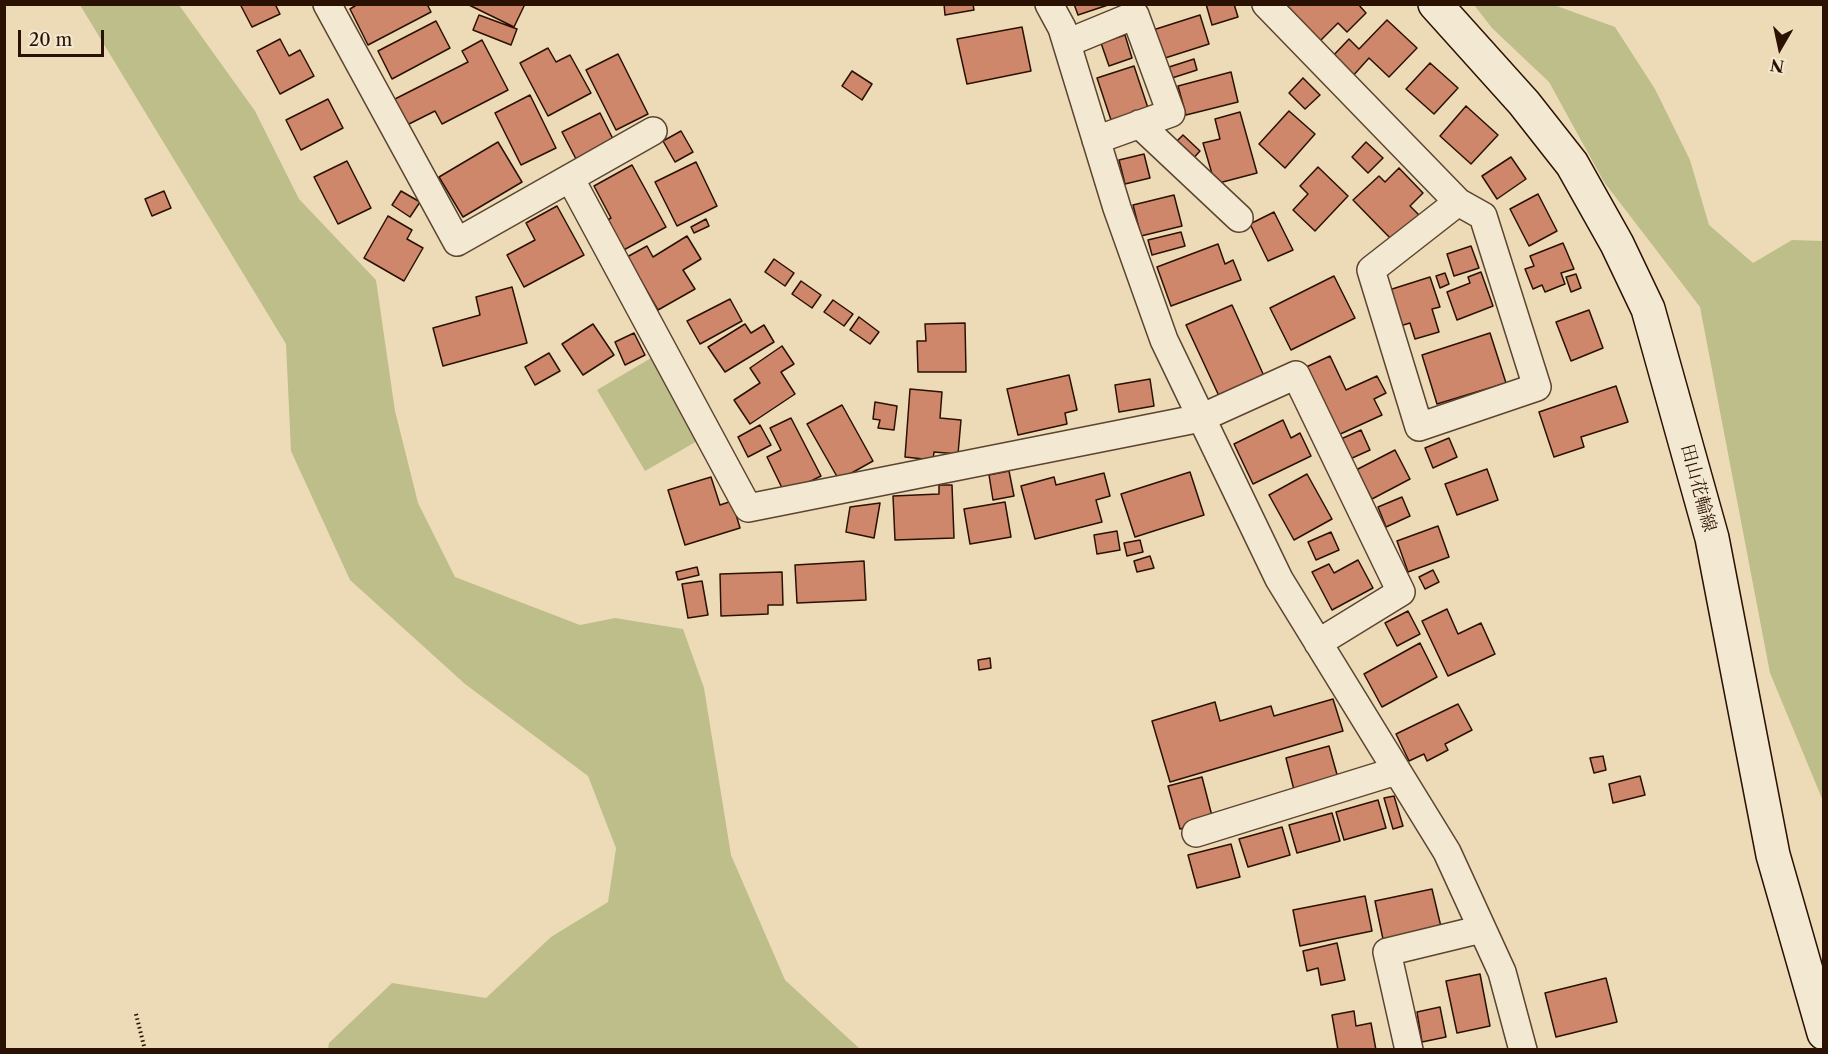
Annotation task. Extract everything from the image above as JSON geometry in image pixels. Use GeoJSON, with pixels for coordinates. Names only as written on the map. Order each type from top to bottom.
{"type":"FeatureCollection","features":[{"type":"Feature","properties":{"kind":"main road","name":"田山花輪線"},"geometry":{"type":"LineString","coordinates":[[1435,4],[1524,103],[1572,164],[1617,244],[1648,309],[1712,538],[1773,855],[1824,1033]]}},
{"type":"Feature","properties":{"kind":"street"},"geometry":{"type":"LineString","coordinates":[[327,4],[457,242],[653,131]]}},
{"type":"Feature","properties":{"kind":"street"},"geometry":{"type":"LineString","coordinates":[[1049,4],[1062,28],[1117,208],[1164,340],[1279,579],[1447,852],[1502,972],[1523,1050]]}},
{"type":"Feature","properties":{"kind":"street"},"geometry":{"type":"LineString","coordinates":[[1266,4],[1458,201],[1483,216],[1538,387],[1419,427],[1371,270],[1458,201]]}},
{"type":"Feature","properties":{"kind":"street"},"geometry":{"type":"LineString","coordinates":[[1067,43],[1135,15],[1171,113],[1096,140]]}},
{"type":"Feature","properties":{"kind":"street"},"geometry":{"type":"LineString","coordinates":[[1139,124],[1239,218]]}},
{"type":"Feature","properties":{"kind":"street"},"geometry":{"type":"LineString","coordinates":[[570,178],[748,508],[1201,418],[1296,375],[1401,592],[1318,643]]}},
{"type":"Feature","properties":{"kind":"street"},"geometry":{"type":"LineString","coordinates":[[1196,833],[1396,771]]}},
{"type":"Feature","properties":{"kind":"street"},"geometry":{"type":"LineString","coordinates":[[1409,1050],[1388,952],[1482,929]]}},
{"type":"Feature","properties":{"kind":"path"},"geometry":{"type":"LineString","coordinates":[[136,1014],[146,1050]]}},
{"type":"Feature","properties":{"kind":"green space"},"geometry":{"type":"Polygon","coordinates":[[[80,5],[179,5],[255,111],[299,199],[376,280],[395,411],[418,503],[455,577],[580,625],[615,618],[683,629],[704,688],[731,855],[785,980],[860,1049],[328,1049],[329,1043],[392,983],[486,998],[551,937],[608,902],[616,848],[588,776],[465,684],[350,580],[291,451],[286,344],[80,5]]]}},
{"type":"Feature","properties":{"kind":"green space"},"geometry":{"type":"Polygon","coordinates":[[[1474,5],[1554,5],[1615,27],[1655,89],[1690,160],[1709,225],[1753,263],[1792,240],[1823,241],[1823,801],[1770,673],[1700,307],[1604,182],[1549,82],[1492,28],[1474,5]]]}},
{"type":"Feature","properties":{"kind":"green space"},"geometry":{"type":"Polygon","coordinates":[[[651,358],[699,440],[645,471],[597,390],[651,358]]]}},
{"type":"Feature","properties":{"kind":"building"},"geometry":{"type":"Polygon","coordinates":[[[240,4],[275,4],[280,14],[252,27],[240,4]]]}},
{"type":"Feature","properties":{"kind":"building"},"geometry":{"type":"Polygon","coordinates":[[[358,4],[427,4],[431,12],[368,45],[350,9],[358,4]]]}},
{"type":"Feature","properties":{"kind":"building"},"geometry":{"type":"Polygon","coordinates":[[[467,4],[525,4],[514,27],[467,4]]]}},
{"type":"Feature","properties":{"kind":"building"},"geometry":{"type":"Polygon","coordinates":[[[944,4],[973,4],[974,10],[945,15],[944,4]]]}},
{"type":"Feature","properties":{"kind":"building"},"geometry":{"type":"Polygon","coordinates":[[[1074,4],[1111,4],[1078,15],[1074,4]]]}},
{"type":"Feature","properties":{"kind":"building"},"geometry":{"type":"Polygon","coordinates":[[[1206,4],[1234,4],[1238,17],[1212,25],[1206,4]]]}},
{"type":"Feature","properties":{"kind":"building"},"geometry":{"type":"Polygon","coordinates":[[[1285,4],[1358,4],[1366,13],[1347,32],[1338,23],[1320,41],[1285,4]]]}},
{"type":"Feature","properties":{"kind":"building"},"geometry":{"type":"Polygon","coordinates":[[[479,15],[517,29],[511,45],[473,30],[479,15]]]}},
{"type":"Feature","properties":{"kind":"building"},"geometry":{"type":"Polygon","coordinates":[[[1200,15],[1209,44],[1162,59],[1153,30],[1200,15]]]}},
{"type":"Feature","properties":{"kind":"building"},"geometry":{"type":"Polygon","coordinates":[[[1387,20],[1417,48],[1389,77],[1369,58],[1351,78],[1330,59],[1349,39],[1359,49],[1387,20]]]}},
{"type":"Feature","properties":{"kind":"building"},"geometry":{"type":"Polygon","coordinates":[[[436,21],[450,48],[392,79],[378,51],[436,21]]]}},
{"type":"Feature","properties":{"kind":"building"},"geometry":{"type":"Polygon","coordinates":[[[1022,27],[1031,71],[967,84],[957,39],[1022,27]]]}},
{"type":"Feature","properties":{"kind":"building"},"geometry":{"type":"Polygon","coordinates":[[[1125,35],[1132,58],[1109,66],[1101,43],[1125,35]]]}},
{"type":"Feature","properties":{"kind":"building"},"geometry":{"type":"Polygon","coordinates":[[[280,39],[289,56],[300,50],[314,76],[280,94],[257,51],[280,39]]]}},
{"type":"Feature","properties":{"kind":"building"},"geometry":{"type":"Polygon","coordinates":[[[482,40],[508,90],[442,124],[435,111],[405,126],[391,101],[468,62],[462,51],[482,40]]]}},
{"type":"Feature","properties":{"kind":"building"},"geometry":{"type":"Polygon","coordinates":[[[548,48],[556,62],[570,55],[591,93],[548,116],[520,63],[548,48]]]}},
{"type":"Feature","properties":{"kind":"building"},"geometry":{"type":"Polygon","coordinates":[[[618,54],[648,114],[616,130],[586,70],[618,54]]]}},
{"type":"Feature","properties":{"kind":"building"},"geometry":{"type":"Polygon","coordinates":[[[1194,59],[1197,70],[1172,78],[1169,67],[1194,59]]]}},
{"type":"Feature","properties":{"kind":"building"},"geometry":{"type":"Polygon","coordinates":[[[1430,63],[1458,88],[1434,114],[1406,89],[1430,63]]]}},
{"type":"Feature","properties":{"kind":"building"},"geometry":{"type":"Polygon","coordinates":[[[1134,66],[1149,111],[1112,123],[1097,78],[1134,66]]]}},
{"type":"Feature","properties":{"kind":"building"},"geometry":{"type":"Polygon","coordinates":[[[852,71],[872,84],[862,100],[842,86],[852,71]]]}},
{"type":"Feature","properties":{"kind":"building"},"geometry":{"type":"Polygon","coordinates":[[[1231,72],[1238,102],[1186,115],[1178,86],[1231,72]]]}},
{"type":"Feature","properties":{"kind":"building"},"geometry":{"type":"Polygon","coordinates":[[[1303,78],[1320,95],[1305,109],[1289,93],[1303,78]]]}},
{"type":"Feature","properties":{"kind":"building"},"geometry":{"type":"Polygon","coordinates":[[[530,95],[556,148],[521,165],[495,113],[530,95]]]}},
{"type":"Feature","properties":{"kind":"building"},"geometry":{"type":"Polygon","coordinates":[[[328,99],[343,128],[301,150],[286,120],[328,99]]]}},
{"type":"Feature","properties":{"kind":"building"},"geometry":{"type":"Polygon","coordinates":[[[1466,106],[1498,135],[1471,164],[1440,136],[1466,106]]]}},
{"type":"Feature","properties":{"kind":"building"},"geometry":{"type":"Polygon","coordinates":[[[1289,111],[1315,134],[1285,168],[1259,144],[1289,111]]]}},
{"type":"Feature","properties":{"kind":"building"},"geometry":{"type":"Polygon","coordinates":[[[1240,112],[1257,173],[1215,184],[1203,143],[1220,139],[1215,119],[1240,112]]]}},
{"type":"Feature","properties":{"kind":"building"},"geometry":{"type":"Polygon","coordinates":[[[600,113],[613,139],[576,159],[562,132],[600,113]]]}},
{"type":"Feature","properties":{"kind":"building"},"geometry":{"type":"Polygon","coordinates":[[[681,131],[693,152],[675,162],[663,141],[681,131]]]}},
{"type":"Feature","properties":{"kind":"building"},"geometry":{"type":"Polygon","coordinates":[[[1183,135],[1200,151],[1190,162],[1173,145],[1183,135]]]}},
{"type":"Feature","properties":{"kind":"building"},"geometry":{"type":"Polygon","coordinates":[[[498,142],[522,182],[463,217],[439,177],[498,142]]]}},
{"type":"Feature","properties":{"kind":"building"},"geometry":{"type":"Polygon","coordinates":[[[1366,142],[1383,158],[1368,173],[1352,157],[1366,142]]]}},
{"type":"Feature","properties":{"kind":"building"},"geometry":{"type":"Polygon","coordinates":[[[1144,154],[1150,178],[1125,184],[1119,160],[1144,154]]]}},
{"type":"Feature","properties":{"kind":"building"},"geometry":{"type":"Polygon","coordinates":[[[1511,157],[1526,179],[1497,199],[1482,176],[1511,157]]]}},
{"type":"Feature","properties":{"kind":"building"},"geometry":{"type":"Polygon","coordinates":[[[347,161],[371,208],[338,224],[314,177],[347,161]]]}},
{"type":"Feature","properties":{"kind":"building"},"geometry":{"type":"Polygon","coordinates":[[[696,162],[717,206],[677,226],[655,182],[696,162]]]}},
{"type":"Feature","properties":{"kind":"building"},"geometry":{"type":"Polygon","coordinates":[[[632,165],[666,227],[620,252],[604,222],[611,218],[594,186],[632,165]]]}},
{"type":"Feature","properties":{"kind":"building"},"geometry":{"type":"Polygon","coordinates":[[[1318,167],[1348,196],[1315,231],[1293,210],[1308,194],[1300,186],[1318,167]]]}},
{"type":"Feature","properties":{"kind":"building"},"geometry":{"type":"Polygon","coordinates":[[[1399,168],[1423,193],[1410,206],[1419,215],[1393,241],[1353,200],[1379,176],[1385,182],[1399,168]]]}},
{"type":"Feature","properties":{"kind":"building"},"geometry":{"type":"Polygon","coordinates":[[[164,191],[171,208],[152,216],[145,199],[164,191]]]}},
{"type":"Feature","properties":{"kind":"building"},"geometry":{"type":"Polygon","coordinates":[[[401,191],[420,202],[410,217],[392,205],[401,191]]]}},
{"type":"Feature","properties":{"kind":"building"},"geometry":{"type":"Polygon","coordinates":[[[1538,194],[1557,231],[1529,246],[1510,209],[1538,194]]]}},
{"type":"Feature","properties":{"kind":"building"},"geometry":{"type":"Polygon","coordinates":[[[1174,195],[1182,226],[1141,236],[1133,205],[1174,195]]]}},
{"type":"Feature","properties":{"kind":"building"},"geometry":{"type":"Polygon","coordinates":[[[557,206],[584,255],[524,287],[507,255],[535,240],[526,223],[557,206]]]}},
{"type":"Feature","properties":{"kind":"building"},"geometry":{"type":"Polygon","coordinates":[[[1274,212],[1293,250],[1268,261],[1250,224],[1274,212]]]}},
{"type":"Feature","properties":{"kind":"building"},"geometry":{"type":"Polygon","coordinates":[[[388,216],[412,230],[407,239],[423,248],[404,281],[364,258],[388,216]]]}},
{"type":"Feature","properties":{"kind":"building"},"geometry":{"type":"Polygon","coordinates":[[[706,219],[709,226],[694,233],[691,227],[706,219]]]}},
{"type":"Feature","properties":{"kind":"building"},"geometry":{"type":"Polygon","coordinates":[[[1181,232],[1185,246],[1152,255],[1148,240],[1181,232]]]}},
{"type":"Feature","properties":{"kind":"building"},"geometry":{"type":"Polygon","coordinates":[[[687,236],[701,259],[683,270],[695,289],[658,310],[627,257],[647,246],[653,257],[687,236]]]}},
{"type":"Feature","properties":{"kind":"building"},"geometry":{"type":"Polygon","coordinates":[[[1563,243],[1574,269],[1561,273],[1565,284],[1545,292],[1542,285],[1533,289],[1525,269],[1534,266],[1530,256],[1563,243]]]}},
{"type":"Feature","properties":{"kind":"building"},"geometry":{"type":"Polygon","coordinates":[[[1218,244],[1225,264],[1233,260],[1241,280],[1171,306],[1157,267],[1218,244]]]}},
{"type":"Feature","properties":{"kind":"building"},"geometry":{"type":"Polygon","coordinates":[[[1471,246],[1479,268],[1454,276],[1447,254],[1471,246]]]}},
{"type":"Feature","properties":{"kind":"building"},"geometry":{"type":"Polygon","coordinates":[[[774,259],[794,273],[785,286],[765,272],[774,259]]]}},
{"type":"Feature","properties":{"kind":"building"},"geometry":{"type":"Polygon","coordinates":[[[1481,272],[1493,306],[1457,320],[1447,292],[1470,283],[1468,277],[1481,272]]]}},
{"type":"Feature","properties":{"kind":"building"},"geometry":{"type":"Polygon","coordinates":[[[1445,273],[1449,284],[1440,288],[1436,276],[1445,273]]]}},
{"type":"Feature","properties":{"kind":"building"},"geometry":{"type":"Polygon","coordinates":[[[1576,274],[1581,288],[1571,292],[1566,277],[1576,274]]]}},
{"type":"Feature","properties":{"kind":"building"},"geometry":{"type":"Polygon","coordinates":[[[1334,276],[1355,318],[1291,350],[1270,308],[1334,276]]]}},
{"type":"Feature","properties":{"kind":"building"},"geometry":{"type":"Polygon","coordinates":[[[1430,277],[1440,307],[1432,309],[1439,332],[1415,339],[1410,323],[1400,326],[1389,290],[1430,277]]]}},
{"type":"Feature","properties":{"kind":"building"},"geometry":{"type":"Polygon","coordinates":[[[801,281],[821,295],[812,308],[792,294],[801,281]]]}},
{"type":"Feature","properties":{"kind":"building"},"geometry":{"type":"Polygon","coordinates":[[[512,287],[527,343],[443,366],[433,328],[480,315],[476,297],[512,287]]]}},
{"type":"Feature","properties":{"kind":"building"},"geometry":{"type":"Polygon","coordinates":[[[730,299],[742,321],[700,344],[687,321],[730,299]]]}},
{"type":"Feature","properties":{"kind":"building"},"geometry":{"type":"Polygon","coordinates":[[[833,300],[853,314],[844,326],[824,312],[833,300]]]}},
{"type":"Feature","properties":{"kind":"building"},"geometry":{"type":"Polygon","coordinates":[[[1232,305],[1264,376],[1219,396],[1186,325],[1232,305]]]}},
{"type":"Feature","properties":{"kind":"building"},"geometry":{"type":"Polygon","coordinates":[[[1589,310],[1603,348],[1571,361],[1556,322],[1589,310]]]}},
{"type":"Feature","properties":{"kind":"building"},"geometry":{"type":"Polygon","coordinates":[[[859,317],[879,332],[870,344],[850,330],[859,317]]]}},
{"type":"Feature","properties":{"kind":"building"},"geometry":{"type":"Polygon","coordinates":[[[965,323],[966,372],[918,372],[917,341],[926,341],[925,324],[965,323]]]}},
{"type":"Feature","properties":{"kind":"building"},"geometry":{"type":"Polygon","coordinates":[[[593,324],[614,355],[583,375],[562,344],[593,324]]]}},
{"type":"Feature","properties":{"kind":"building"},"geometry":{"type":"Polygon","coordinates":[[[745,324],[751,333],[764,325],[774,342],[725,372],[708,347],[745,324]]]}},
{"type":"Feature","properties":{"kind":"building"},"geometry":{"type":"Polygon","coordinates":[[[634,333],[645,355],[625,365],[615,342],[634,333]]]}},
{"type":"Feature","properties":{"kind":"building"},"geometry":{"type":"Polygon","coordinates":[[[1490,333],[1506,383],[1437,404],[1422,355],[1490,333]]]}},
{"type":"Feature","properties":{"kind":"building"},"geometry":{"type":"Polygon","coordinates":[[[782,346],[794,364],[781,372],[795,394],[750,424],[734,400],[760,383],[750,368],[782,346]]]}},
{"type":"Feature","properties":{"kind":"building"},"geometry":{"type":"Polygon","coordinates":[[[549,353],[560,371],[535,385],[525,367],[549,353]]]}},
{"type":"Feature","properties":{"kind":"building"},"geometry":{"type":"Polygon","coordinates":[[[1330,356],[1346,390],[1377,376],[1386,393],[1374,399],[1382,415],[1336,436],[1304,368],[1330,356]]]}},
{"type":"Feature","properties":{"kind":"building"},"geometry":{"type":"Polygon","coordinates":[[[1069,375],[1077,410],[1065,413],[1067,424],[1018,435],[1007,389],[1069,375]]]}},
{"type":"Feature","properties":{"kind":"building"},"geometry":{"type":"Polygon","coordinates":[[[1150,379],[1154,406],[1119,412],[1115,385],[1150,379]]]}},
{"type":"Feature","properties":{"kind":"building"},"geometry":{"type":"Polygon","coordinates":[[[1616,386],[1628,422],[1581,437],[1584,447],[1554,457],[1539,412],[1616,386]]]}},
{"type":"Feature","properties":{"kind":"building"},"geometry":{"type":"Polygon","coordinates":[[[910,389],[942,392],[940,418],[961,420],[958,454],[934,452],[933,460],[905,457],[910,389]]]}},
{"type":"Feature","properties":{"kind":"building"},"geometry":{"type":"Polygon","coordinates":[[[875,402],[897,406],[894,430],[878,428],[880,420],[873,419],[875,402]]]}},
{"type":"Feature","properties":{"kind":"building"},"geometry":{"type":"Polygon","coordinates":[[[842,405],[873,461],[839,480],[807,424],[842,405]]]}},
{"type":"Feature","properties":{"kind":"building"},"geometry":{"type":"Polygon","coordinates":[[[791,418],[821,476],[785,494],[767,457],[781,450],[770,428],[791,418]]]}},
{"type":"Feature","properties":{"kind":"building"},"geometry":{"type":"Polygon","coordinates":[[[1283,420],[1291,438],[1300,433],[1311,456],[1253,484],[1234,444],[1283,420]]]}},
{"type":"Feature","properties":{"kind":"building"},"geometry":{"type":"Polygon","coordinates":[[[760,425],[771,445],[748,457],[738,437],[760,425]]]}},
{"type":"Feature","properties":{"kind":"building"},"geometry":{"type":"Polygon","coordinates":[[[1361,430],[1370,450],[1350,459],[1341,439],[1361,430]]]}},
{"type":"Feature","properties":{"kind":"building"},"geometry":{"type":"Polygon","coordinates":[[[1449,438],[1457,457],[1433,468],[1425,448],[1449,438]]]}},
{"type":"Feature","properties":{"kind":"building"},"geometry":{"type":"Polygon","coordinates":[[[1395,450],[1410,479],[1372,499],[1356,470],[1395,450]]]}},
{"type":"Feature","properties":{"kind":"building"},"geometry":{"type":"Polygon","coordinates":[[[1487,469],[1498,500],[1457,515],[1445,484],[1487,469]]]}},
{"type":"Feature","properties":{"kind":"building"},"geometry":{"type":"Polygon","coordinates":[[[1009,471],[1014,496],[993,500],[989,475],[1009,471]]]}},
{"type":"Feature","properties":{"kind":"building"},"geometry":{"type":"Polygon","coordinates":[[[1190,472],[1204,515],[1135,537],[1121,494],[1190,472]]]}},
{"type":"Feature","properties":{"kind":"building"},"geometry":{"type":"Polygon","coordinates":[[[1104,473],[1110,496],[1096,500],[1102,522],[1035,539],[1021,486],[1054,477],[1056,485],[1104,473]]]}},
{"type":"Feature","properties":{"kind":"building"},"geometry":{"type":"Polygon","coordinates":[[[1307,474],[1332,519],[1294,540],[1269,495],[1307,474]]]}},
{"type":"Feature","properties":{"kind":"building"},"geometry":{"type":"Polygon","coordinates":[[[711,477],[720,505],[732,501],[740,528],[685,545],[668,490],[711,477]]]}},
{"type":"Feature","properties":{"kind":"building"},"geometry":{"type":"Polygon","coordinates":[[[939,485],[952,485],[954,538],[895,540],[893,496],[939,494],[939,485]]]}},
{"type":"Feature","properties":{"kind":"building"},"geometry":{"type":"Polygon","coordinates":[[[1402,497],[1410,516],[1386,527],[1378,507],[1402,497]]]}},
{"type":"Feature","properties":{"kind":"building"},"geometry":{"type":"Polygon","coordinates":[[[1005,502],[1011,537],[970,544],[964,509],[1005,502]]]}},
{"type":"Feature","properties":{"kind":"building"},"geometry":{"type":"Polygon","coordinates":[[[880,503],[874,538],[846,532],[850,507],[880,503]]]}},
{"type":"Feature","properties":{"kind":"building"},"geometry":{"type":"Polygon","coordinates":[[[1438,526],[1449,557],[1408,572],[1397,541],[1438,526]]]}},
{"type":"Feature","properties":{"kind":"building"},"geometry":{"type":"Polygon","coordinates":[[[1117,531],[1120,550],[1097,554],[1094,535],[1117,531]]]}},
{"type":"Feature","properties":{"kind":"building"},"geometry":{"type":"Polygon","coordinates":[[[1331,532],[1339,550],[1316,560],[1308,542],[1331,532]]]}},
{"type":"Feature","properties":{"kind":"building"},"geometry":{"type":"Polygon","coordinates":[[[1140,540],[1143,552],[1127,556],[1124,543],[1140,540]]]}},
{"type":"Feature","properties":{"kind":"building"},"geometry":{"type":"Polygon","coordinates":[[[1150,556],[1154,568],[1137,572],[1134,561],[1150,556]]]}},
{"type":"Feature","properties":{"kind":"building"},"geometry":{"type":"Polygon","coordinates":[[[1358,560],[1373,588],[1332,610],[1312,572],[1329,564],[1334,573],[1358,560]]]}},
{"type":"Feature","properties":{"kind":"building"},"geometry":{"type":"Polygon","coordinates":[[[864,561],[866,600],[797,603],[795,565],[864,561]]]}},
{"type":"Feature","properties":{"kind":"building"},"geometry":{"type":"Polygon","coordinates":[[[697,567],[699,575],[678,580],[676,572],[697,567]]]}},
{"type":"Feature","properties":{"kind":"building"},"geometry":{"type":"Polygon","coordinates":[[[1433,570],[1439,582],[1425,589],[1419,577],[1433,570]]]}},
{"type":"Feature","properties":{"kind":"building"},"geometry":{"type":"Polygon","coordinates":[[[782,572],[783,605],[768,605],[768,614],[721,616],[720,574],[782,572]]]}},
{"type":"Feature","properties":{"kind":"building"},"geometry":{"type":"Polygon","coordinates":[[[702,581],[708,615],[688,618],[682,584],[702,581]]]}},
{"type":"Feature","properties":{"kind":"building"},"geometry":{"type":"Polygon","coordinates":[[[1447,609],[1458,634],[1481,623],[1495,654],[1448,676],[1422,621],[1447,609]]]}},
{"type":"Feature","properties":{"kind":"building"},"geometry":{"type":"Polygon","coordinates":[[[1408,611],[1420,634],[1397,646],[1385,623],[1408,611]]]}},
{"type":"Feature","properties":{"kind":"building"},"geometry":{"type":"Polygon","coordinates":[[[1420,643],[1437,677],[1382,707],[1364,674],[1420,643]]]}},
{"type":"Feature","properties":{"kind":"building"},"geometry":{"type":"Polygon","coordinates":[[[990,658],[991,668],[979,670],[978,660],[990,658]]]}},
{"type":"Feature","properties":{"kind":"building"},"geometry":{"type":"Polygon","coordinates":[[[1333,699],[1343,731],[1170,782],[1152,721],[1215,702],[1220,721],[1271,706],[1274,716],[1333,699]]]}},
{"type":"Feature","properties":{"kind":"building"},"geometry":{"type":"Polygon","coordinates":[[[1458,704],[1472,730],[1445,744],[1448,750],[1427,761],[1424,754],[1409,761],[1396,734],[1458,704]]]}},
{"type":"Feature","properties":{"kind":"building"},"geometry":{"type":"Polygon","coordinates":[[[1329,746],[1338,778],[1294,790],[1286,758],[1329,746]]]}},
{"type":"Feature","properties":{"kind":"building"},"geometry":{"type":"Polygon","coordinates":[[[1603,756],[1606,770],[1594,773],[1590,758],[1603,756]]]}},
{"type":"Feature","properties":{"kind":"building"},"geometry":{"type":"Polygon","coordinates":[[[1640,776],[1645,795],[1613,803],[1609,784],[1640,776]]]}},
{"type":"Feature","properties":{"kind":"building"},"geometry":{"type":"Polygon","coordinates":[[[1202,777],[1213,820],[1180,829],[1168,786],[1202,777]]]}},
{"type":"Feature","properties":{"kind":"building"},"geometry":{"type":"Polygon","coordinates":[[[1394,796],[1403,826],[1393,829],[1384,798],[1394,796]]]}},
{"type":"Feature","properties":{"kind":"building"},"geometry":{"type":"Polygon","coordinates":[[[1378,800],[1386,828],[1344,840],[1336,812],[1378,800]]]}},
{"type":"Feature","properties":{"kind":"building"},"geometry":{"type":"Polygon","coordinates":[[[1332,813],[1340,841],[1297,853],[1289,825],[1332,813]]]}},
{"type":"Feature","properties":{"kind":"building"},"geometry":{"type":"Polygon","coordinates":[[[1282,827],[1290,855],[1248,867],[1239,839],[1282,827]]]}},
{"type":"Feature","properties":{"kind":"building"},"geometry":{"type":"Polygon","coordinates":[[[1231,844],[1240,877],[1197,888],[1188,855],[1231,844]]]}},
{"type":"Feature","properties":{"kind":"building"},"geometry":{"type":"Polygon","coordinates":[[[1432,889],[1442,931],[1384,944],[1375,901],[1432,889]]]}},
{"type":"Feature","properties":{"kind":"building"},"geometry":{"type":"Polygon","coordinates":[[[1365,896],[1372,931],[1300,946],[1293,910],[1365,896]]]}},
{"type":"Feature","properties":{"kind":"building"},"geometry":{"type":"Polygon","coordinates":[[[1337,943],[1345,980],[1321,985],[1318,968],[1307,971],[1303,951],[1337,943]]]}},
{"type":"Feature","properties":{"kind":"building"},"geometry":{"type":"Polygon","coordinates":[[[1480,974],[1490,1026],[1457,1033],[1446,981],[1480,974]]]}},
{"type":"Feature","properties":{"kind":"building"},"geometry":{"type":"Polygon","coordinates":[[[1606,978],[1617,1022],[1556,1037],[1545,993],[1606,978]]]}},
{"type":"Feature","properties":{"kind":"building"},"geometry":{"type":"Polygon","coordinates":[[[1440,1007],[1446,1037],[1422,1042],[1417,1012],[1440,1007]]]}},
{"type":"Feature","properties":{"kind":"building"},"geometry":{"type":"Polygon","coordinates":[[[1354,1011],[1356,1026],[1371,1023],[1376,1050],[1338,1050],[1332,1015],[1354,1011]]]}}]}
